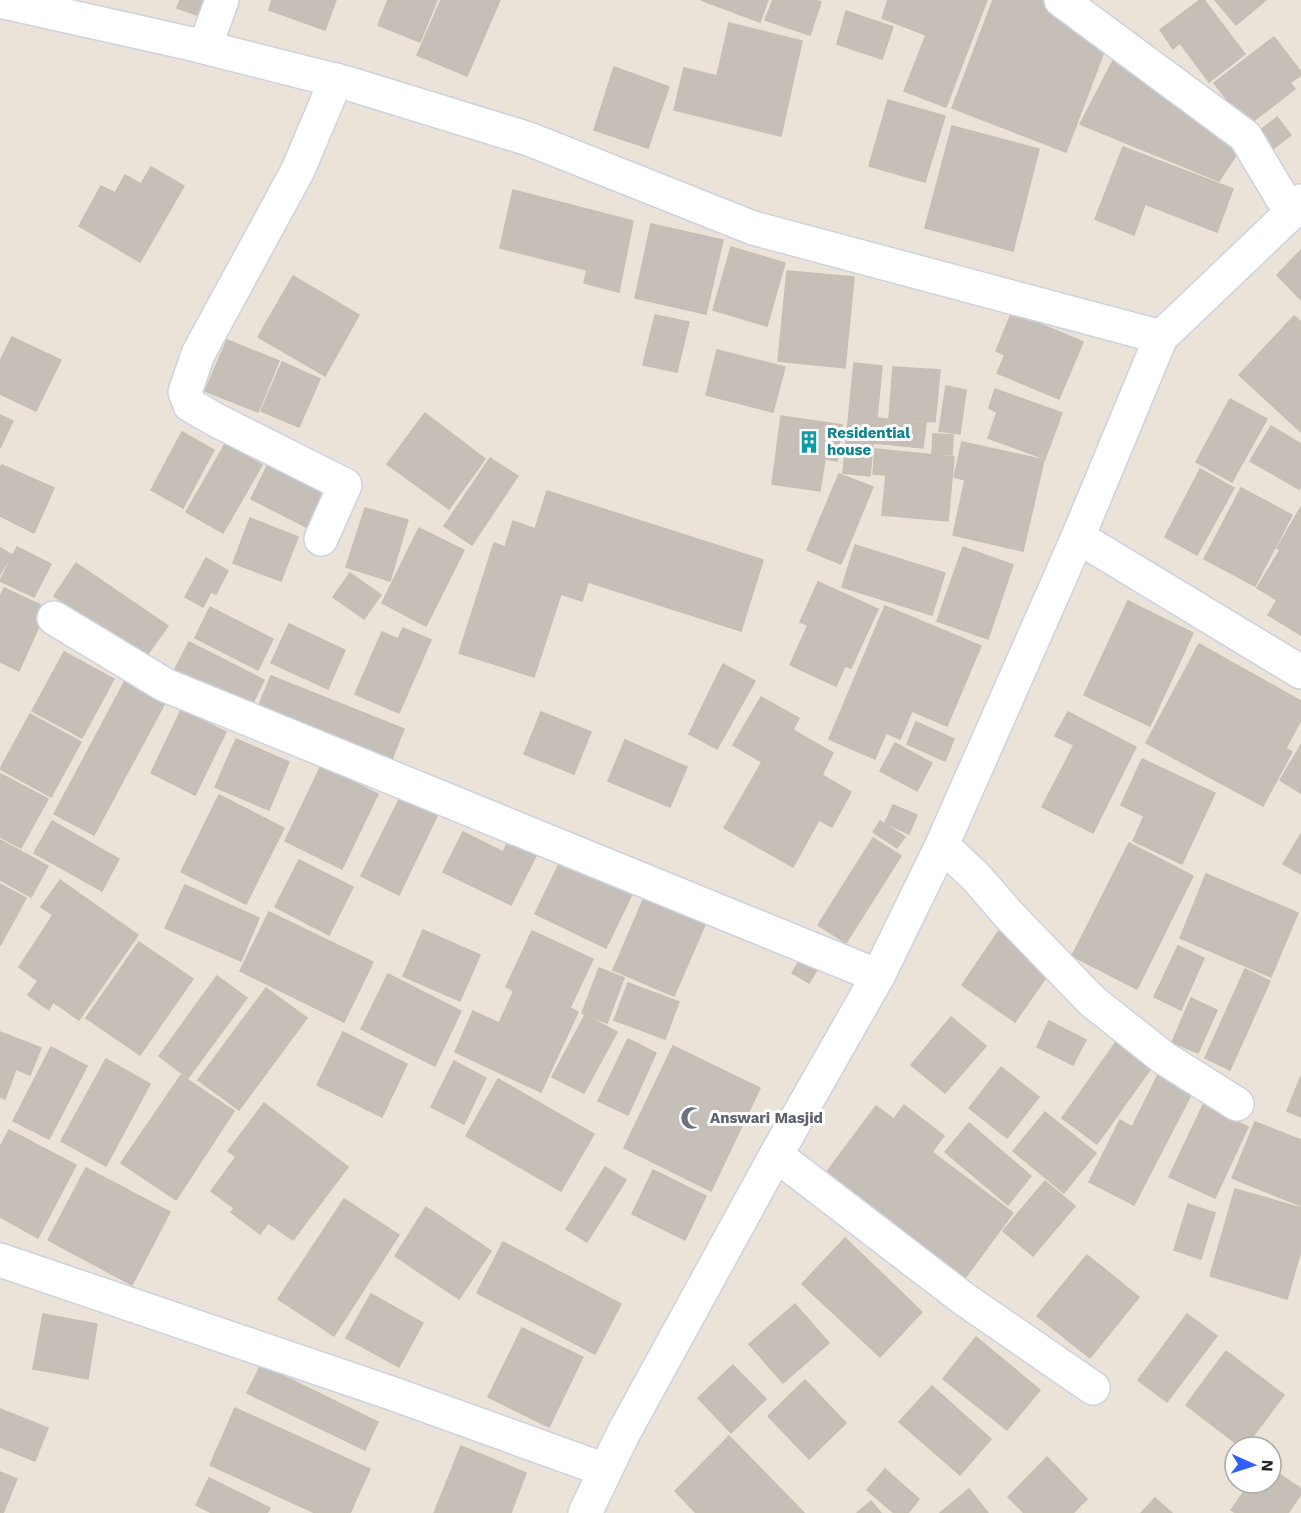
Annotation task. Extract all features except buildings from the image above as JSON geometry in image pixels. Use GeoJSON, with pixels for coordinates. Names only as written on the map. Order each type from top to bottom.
{"type":"FeatureCollection","features":[{"type":"Feature","properties":{"kind":"street"},"geometry":{"type":"LineString","coordinates":[[205,47],[222,0]]}},
{"type":"Feature","properties":{"kind":"street"},"geometry":{"type":"LineString","coordinates":[[585,1513],[623,1434],[776,1155],[878,976],[942,845],[1078,537],[1161,337],[1296,207],[1245,136],[1061,0]]}},
{"type":"Feature","properties":{"kind":"street"},"geometry":{"type":"LineString","coordinates":[[0,1],[205,47],[336,80],[529,139],[753,228],[1161,337]]}},
{"type":"Feature","properties":{"kind":"street"},"geometry":{"type":"LineString","coordinates":[[321,539],[345,485],[190,405],[185,392],[198,354],[298,170],[336,80]]}},
{"type":"Feature","properties":{"kind":"street"},"geometry":{"type":"LineString","coordinates":[[1078,537],[1301,672]]}},
{"type":"Feature","properties":{"kind":"street"},"geometry":{"type":"LineString","coordinates":[[54,618],[165,685],[878,976]]}},
{"type":"Feature","properties":{"kind":"street"},"geometry":{"type":"LineString","coordinates":[[942,845],[976,877],[1008,914],[1092,1001],[1164,1058],[1237,1104]]}},
{"type":"Feature","properties":{"kind":"street"},"geometry":{"type":"LineString","coordinates":[[776,1155],[964,1299],[1093,1388]]}},
{"type":"Feature","properties":{"kind":"street"},"geometry":{"type":"LineString","coordinates":[[0,1260],[390,1393],[605,1470]]}},
{"type":"Feature","properties":{"kind":"place","name":"Residential house"},"geometry":{"type":"Point","coordinates":[809,442]}},
{"type":"Feature","properties":{"kind":"place","name":"Answari Masjid"},"geometry":{"type":"Point","coordinates":[692,1118]}}]}
